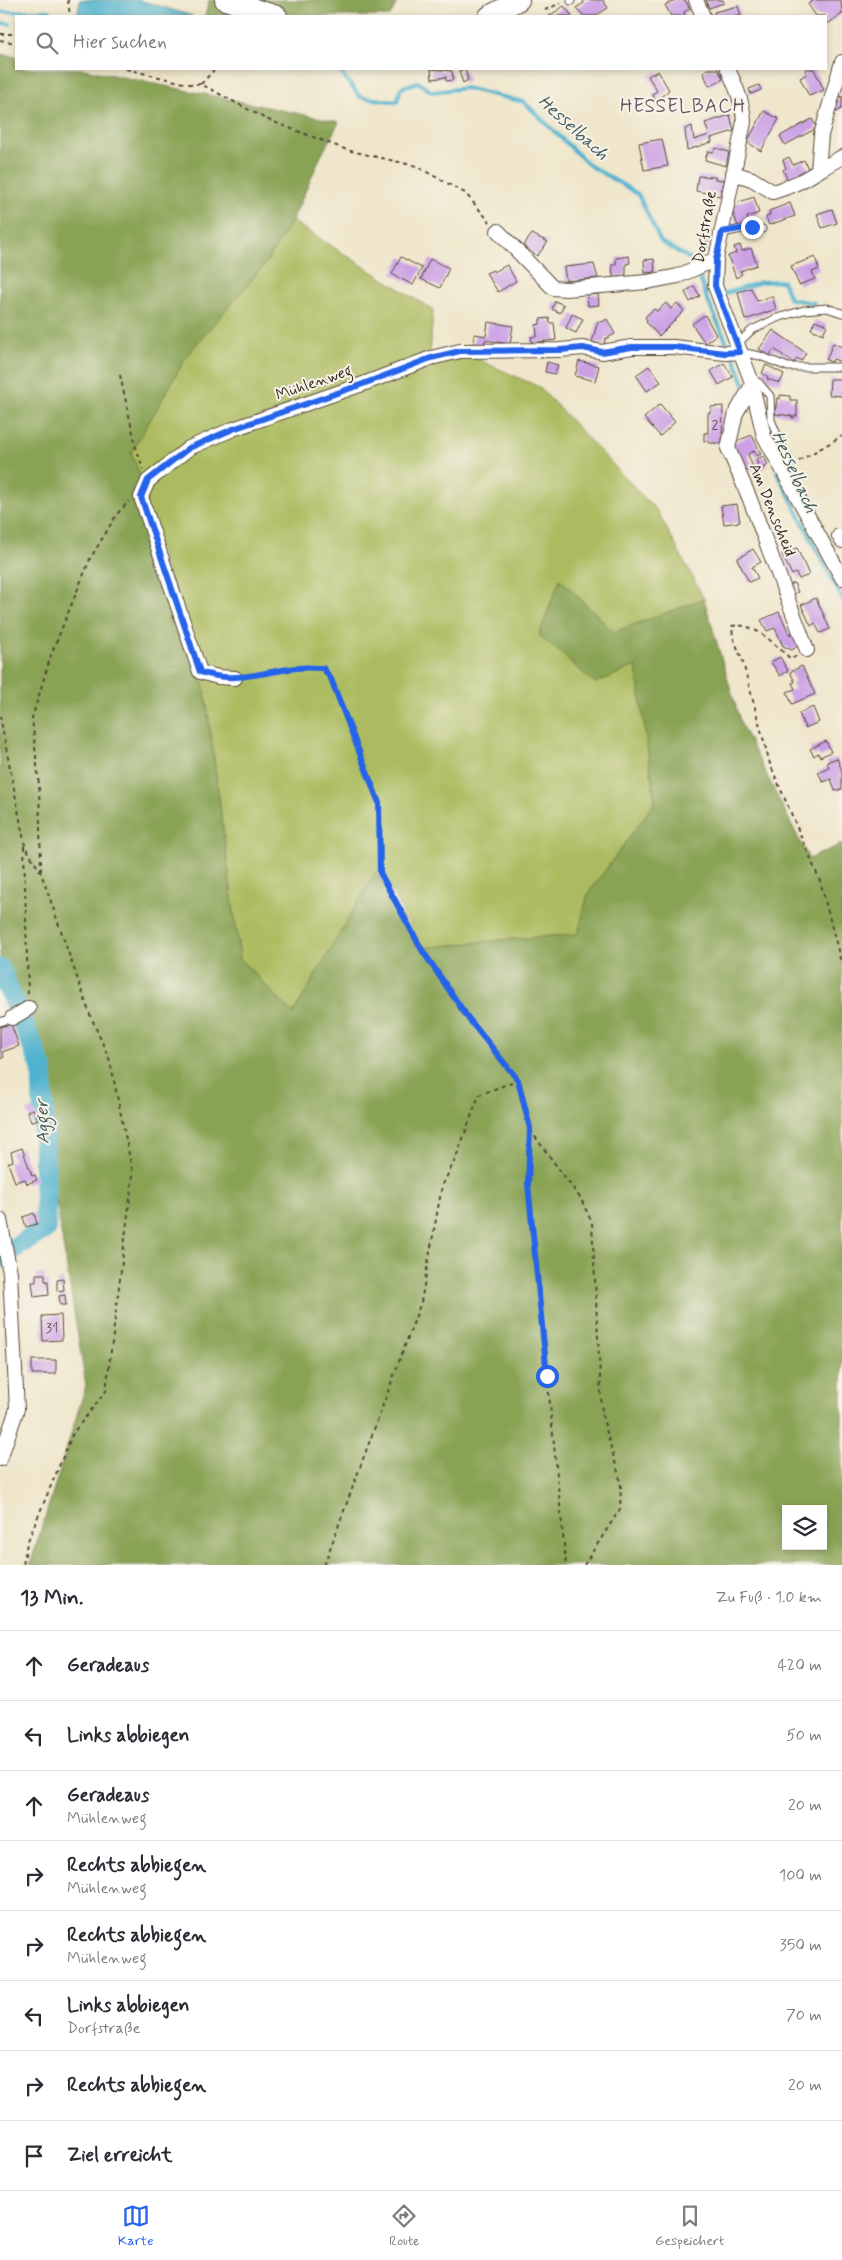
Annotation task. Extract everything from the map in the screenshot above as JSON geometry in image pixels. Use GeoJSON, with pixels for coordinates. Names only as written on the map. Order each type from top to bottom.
{"type":"FeatureCollection","features":[{"type":"Feature","properties":{"kind":"street"},"geometry":{"type":"LineString","coordinates":[[225,0],[274,15]]}},
{"type":"Feature","properties":{"kind":"street"},"geometry":{"type":"LineString","coordinates":[[491,15],[519,0]]}},
{"type":"Feature","properties":{"kind":"street"},"geometry":{"type":"LineString","coordinates":[[696,0],[703,15]]}},
{"type":"Feature","properties":{"kind":"street"},"geometry":{"type":"LineString","coordinates":[[818,170],[821,136],[842,62]]}},
{"type":"Feature","properties":{"kind":"street","name":"Dorfstraße"},"geometry":{"type":"LineString","coordinates":[[728,70],[743,107],[744,122],[716,260],[715,286],[751,381],[764,436],[842,578]]}},
{"type":"Feature","properties":{"kind":"street","name":"Dorfstraße"},"geometry":{"type":"LineString","coordinates":[[733,173],[752,179],[773,192],[791,187],[808,179],[818,170],[842,158]]}},
{"type":"Feature","properties":{"kind":"street"},"geometry":{"type":"LineString","coordinates":[[498,231],[553,288],[566,290],[646,282],[678,276],[716,260]]}},
{"type":"Feature","properties":{"kind":"street","name":"Mühlenweg"},"geometry":{"type":"LineString","coordinates":[[148,480],[189,448],[233,429],[363,384],[418,361],[460,351],[583,348],[602,352],[632,347],[674,347],[725,353],[738,348]]}},
{"type":"Feature","properties":{"kind":"street","name":"Am Denscheid"},"geometry":{"type":"LineString","coordinates":[[751,381],[736,413],[728,448],[749,497],[807,650]]}},
{"type":"Feature","properties":{"kind":"street"},"geometry":{"type":"LineString","coordinates":[[148,480],[141,497],[200,672],[218,678],[235,678]]}},
{"type":"Feature","properties":{"kind":"street"},"geometry":{"type":"LineString","coordinates":[[6,1020],[29,1008]]}},
{"type":"Feature","properties":{"kind":"street"},"geometry":{"type":"LineString","coordinates":[[0,1220],[10,1273],[17,1409],[0,1459]]}},
{"type":"Feature","properties":{"kind":"lane"},"geometry":{"type":"LineString","coordinates":[[722,232],[752,227],[762,230]]}},
{"type":"Feature","properties":{"kind":"lane"},"geometry":{"type":"LineString","coordinates":[[842,313],[827,308],[804,310],[777,318],[752,330],[738,348],[788,366],[842,368]]}},
{"type":"Feature","properties":{"kind":"lane","name":"Dorfstraße"},"geometry":{"type":"LineString","coordinates":[[751,381],[759,383],[770,396],[771,420],[790,466]]}},
{"type":"Feature","properties":{"kind":"path"},"geometry":{"type":"LineString","coordinates":[[68,0],[70,15]]}},
{"type":"Feature","properties":{"kind":"path"},"geometry":{"type":"LineString","coordinates":[[545,10],[571,0]]}},
{"type":"Feature","properties":{"kind":"path"},"geometry":{"type":"LineString","coordinates":[[0,34],[15,34]]}},
{"type":"Feature","properties":{"kind":"path"},"geometry":{"type":"LineString","coordinates":[[0,40],[15,43]]}},
{"type":"Feature","properties":{"kind":"path"},"geometry":{"type":"LineString","coordinates":[[130,70],[188,84],[200,84],[266,119],[338,146],[416,166],[465,193],[498,231]]}},
{"type":"Feature","properties":{"kind":"path"},"geometry":{"type":"LineString","coordinates":[[200,84],[214,70]]}},
{"type":"Feature","properties":{"kind":"path"},"geometry":{"type":"LineString","coordinates":[[120,375],[136,447],[148,480]]}},
{"type":"Feature","properties":{"kind":"path"},"geometry":{"type":"LineString","coordinates":[[790,466],[842,436]]}},
{"type":"Feature","properties":{"kind":"path"},"geometry":{"type":"LineString","coordinates":[[41,873],[38,785],[32,718],[51,655],[90,559],[117,514],[129,501]]}},
{"type":"Feature","properties":{"kind":"path"},"geometry":{"type":"LineString","coordinates":[[807,650],[791,659],[764,635],[740,624],[732,626],[733,637],[742,659],[770,764],[820,881],[842,966]]}},
{"type":"Feature","properties":{"kind":"path"},"geometry":{"type":"LineString","coordinates":[[235,678],[298,668],[323,668],[331,679],[379,803],[380,873],[422,950],[468,1018],[518,1080],[530,1128],[528,1184],[566,1565]]}},
{"type":"Feature","properties":{"kind":"path"},"geometry":{"type":"LineString","coordinates":[[0,716],[25,846],[41,873],[89,1012],[110,1061],[133,1174],[106,1392],[73,1433],[27,1543],[23,1565]]}},
{"type":"Feature","properties":{"kind":"path"},"geometry":{"type":"LineString","coordinates":[[24,844],[29,1008]]}},
{"type":"Feature","properties":{"kind":"path"},"geometry":{"type":"LineString","coordinates":[[324,1565],[421,1302],[442,1186],[455,1160],[479,1095],[518,1080]]}},
{"type":"Feature","properties":{"kind":"path"},"geometry":{"type":"LineString","coordinates":[[530,1128],[581,1199],[592,1223],[602,1415],[622,1484],[620,1509],[584,1565]]}},
{"type":"Feature","properties":{"kind":"green space"},"geometry":{"type":"Polygon","coordinates":[[[209,0],[398,0],[390,15],[205,15],[209,0]]]}},
{"type":"Feature","properties":{"kind":"green space"},"geometry":{"type":"Polygon","coordinates":[[[0,54],[15,57],[15,70],[89,70],[339,122],[321,156],[292,221],[266,263],[188,354],[131,453],[143,483],[150,530],[205,691],[240,959],[293,1014],[376,871],[420,948],[578,934],[588,894],[655,802],[636,666],[595,683],[539,635],[560,579],[614,632],[704,599],[741,724],[809,859],[842,844],[842,1565],[30,1565],[86,1386],[34,1065],[0,990],[0,54]]]}},
{"type":"Feature","properties":{"kind":"green space"},"geometry":{"type":"Polygon","coordinates":[[[292,221],[433,310],[430,355],[234,427],[143,483],[131,453],[188,354],[266,263],[292,221]]]}},
{"type":"Feature","properties":{"kind":"green space"},"geometry":{"type":"Polygon","coordinates":[[[464,353],[539,387],[658,512],[704,599],[614,632],[560,579],[539,635],[636,666],[655,802],[588,894],[578,935],[422,948],[382,873],[376,872],[293,1014],[240,959],[205,691],[143,497],[150,481],[189,449],[464,353]]]}},
{"type":"Feature","properties":{"kind":"water"},"geometry":{"type":"Polygon","coordinates":[[[80,0],[139,0],[190,15],[77,15],[80,0]]]}},
{"type":"Feature","properties":{"kind":"building"},"geometry":{"type":"Polygon","coordinates":[[[603,0],[608,8],[597,15],[583,15],[576,8],[584,3],[583,1],[603,0]]]}},
{"type":"Feature","properties":{"kind":"building"},"geometry":{"type":"Polygon","coordinates":[[[675,0],[685,0],[690,9],[684,12],[685,15],[670,15],[665,5],[675,0]]]}},
{"type":"Feature","properties":{"kind":"building"},"geometry":{"type":"Polygon","coordinates":[[[706,0],[723,0],[724,3],[709,8],[706,0]]]}},
{"type":"Feature","properties":{"kind":"building"},"geometry":{"type":"Polygon","coordinates":[[[814,0],[841,0],[842,14],[827,24],[827,15],[815,15],[808,4],[814,0]]]}},
{"type":"Feature","properties":{"kind":"building"},"geometry":{"type":"Polygon","coordinates":[[[564,6],[571,15],[550,15],[564,6]]]}},
{"type":"Feature","properties":{"kind":"building"},"geometry":{"type":"Polygon","coordinates":[[[738,6],[741,15],[715,15],[714,12],[738,6]]]}},
{"type":"Feature","properties":{"kind":"building"},"geometry":{"type":"Polygon","coordinates":[[[431,70],[452,71],[453,80],[446,81],[446,77],[432,79],[431,70]]]}},
{"type":"Feature","properties":{"kind":"building"},"geometry":{"type":"Polygon","coordinates":[[[465,70],[468,80],[463,83],[459,71],[465,70]]]}},
{"type":"Feature","properties":{"kind":"building"},"geometry":{"type":"Polygon","coordinates":[[[706,70],[718,70],[723,79],[709,86],[703,72],[706,70]]]}},
{"type":"Feature","properties":{"kind":"building"},"geometry":{"type":"Polygon","coordinates":[[[805,70],[814,70],[824,90],[809,96],[800,78],[807,74],[805,70]]]}},
{"type":"Feature","properties":{"kind":"building"},"geometry":{"type":"Polygon","coordinates":[[[658,71],[669,90],[656,101],[652,94],[657,91],[648,76],[658,71]]]}},
{"type":"Feature","properties":{"kind":"building"},"geometry":{"type":"Polygon","coordinates":[[[759,85],[761,90],[751,94],[749,89],[759,85]]]}},
{"type":"Feature","properties":{"kind":"building"},"geometry":{"type":"Polygon","coordinates":[[[842,96],[842,108],[837,112],[831,103],[842,96]]]}},
{"type":"Feature","properties":{"kind":"building"},"geometry":{"type":"Polygon","coordinates":[[[764,111],[779,119],[761,151],[747,142],[764,111]]]}},
{"type":"Feature","properties":{"kind":"building"},"geometry":{"type":"Polygon","coordinates":[[[730,115],[734,131],[711,138],[712,142],[687,150],[685,129],[692,126],[694,140],[709,135],[705,123],[730,115]]]}},
{"type":"Feature","properties":{"kind":"building"},"geometry":{"type":"Polygon","coordinates":[[[812,119],[817,128],[785,145],[780,136],[812,119]]]}},
{"type":"Feature","properties":{"kind":"building"},"geometry":{"type":"Polygon","coordinates":[[[662,139],[668,166],[644,170],[639,143],[662,139]]]}},
{"type":"Feature","properties":{"kind":"building"},"geometry":{"type":"Polygon","coordinates":[[[716,148],[729,152],[726,166],[705,160],[708,151],[713,152],[716,148]]]}},
{"type":"Feature","properties":{"kind":"building"},"geometry":{"type":"Polygon","coordinates":[[[789,157],[793,165],[804,160],[810,173],[789,183],[783,170],[786,168],[783,160],[789,157]]]}},
{"type":"Feature","properties":{"kind":"building"},"geometry":{"type":"Polygon","coordinates":[[[698,176],[715,177],[715,179],[723,180],[720,196],[696,191],[698,176]]]}},
{"type":"Feature","properties":{"kind":"building"},"geometry":{"type":"Polygon","coordinates":[[[754,197],[759,213],[747,217],[749,223],[738,226],[730,205],[754,197]]]}},
{"type":"Feature","properties":{"kind":"building"},"geometry":{"type":"Polygon","coordinates":[[[790,203],[795,216],[769,225],[766,217],[770,215],[769,211],[790,203]]]}},
{"type":"Feature","properties":{"kind":"building"},"geometry":{"type":"Polygon","coordinates":[[[832,209],[837,223],[822,228],[817,214],[832,209]]]}},
{"type":"Feature","properties":{"kind":"building"},"geometry":{"type":"Polygon","coordinates":[[[532,234],[548,242],[537,256],[523,246],[532,234]]]}},
{"type":"Feature","properties":{"kind":"building"},"geometry":{"type":"Polygon","coordinates":[[[701,241],[708,242],[707,250],[700,248],[701,241]]]}},
{"type":"Feature","properties":{"kind":"building"},"geometry":{"type":"Polygon","coordinates":[[[740,245],[742,251],[751,248],[757,265],[740,271],[742,274],[736,278],[728,256],[736,253],[734,247],[740,245]]]}},
{"type":"Feature","properties":{"kind":"building"},"geometry":{"type":"Polygon","coordinates":[[[629,256],[630,263],[626,264],[626,275],[613,276],[612,265],[616,264],[616,258],[629,256]]]}},
{"type":"Feature","properties":{"kind":"building"},"geometry":{"type":"Polygon","coordinates":[[[401,257],[422,268],[413,285],[392,274],[401,257]]]}},
{"type":"Feature","properties":{"kind":"building"},"geometry":{"type":"Polygon","coordinates":[[[815,257],[819,269],[812,272],[815,279],[799,285],[791,266],[815,257]]]}},
{"type":"Feature","properties":{"kind":"building"},"geometry":{"type":"Polygon","coordinates":[[[430,259],[449,268],[440,288],[421,279],[430,259]]]}},
{"type":"Feature","properties":{"kind":"building"},"geometry":{"type":"Polygon","coordinates":[[[654,259],[655,272],[645,273],[644,260],[654,259]]]}},
{"type":"Feature","properties":{"kind":"building"},"geometry":{"type":"Polygon","coordinates":[[[594,264],[598,278],[566,281],[564,267],[594,264]]]}},
{"type":"Feature","properties":{"kind":"building"},"geometry":{"type":"Polygon","coordinates":[[[507,265],[516,281],[498,292],[486,273],[493,270],[494,272],[507,265]]]}},
{"type":"Feature","properties":{"kind":"building"},"geometry":{"type":"Polygon","coordinates":[[[694,286],[700,296],[690,302],[685,292],[694,286]]]}},
{"type":"Feature","properties":{"kind":"building"},"geometry":{"type":"Polygon","coordinates":[[[751,288],[757,301],[772,296],[776,309],[745,320],[738,292],[751,288]]]}},
{"type":"Feature","properties":{"kind":"building"},"geometry":{"type":"Polygon","coordinates":[[[598,294],[599,305],[588,306],[587,295],[598,294]]]}},
{"type":"Feature","properties":{"kind":"building"},"geometry":{"type":"Polygon","coordinates":[[[555,301],[564,305],[560,313],[552,309],[555,301]]]}},
{"type":"Feature","properties":{"kind":"building"},"geometry":{"type":"Polygon","coordinates":[[[666,303],[671,309],[677,303],[684,311],[659,336],[646,322],[645,317],[654,309],[657,311],[666,303]]]}},
{"type":"Feature","properties":{"kind":"building"},"geometry":{"type":"Polygon","coordinates":[[[572,314],[583,319],[576,333],[566,328],[572,314]]]}},
{"type":"Feature","properties":{"kind":"building"},"geometry":{"type":"Polygon","coordinates":[[[705,315],[716,335],[705,343],[692,324],[705,315]]]}},
{"type":"Feature","properties":{"kind":"building"},"geometry":{"type":"Polygon","coordinates":[[[549,318],[550,323],[554,323],[556,340],[538,342],[538,344],[532,345],[531,337],[537,336],[536,325],[540,324],[540,319],[549,318]]]}},
{"type":"Feature","properties":{"kind":"building"},"geometry":{"type":"Polygon","coordinates":[[[607,319],[615,334],[605,339],[604,345],[592,342],[598,321],[602,322],[607,319]]]}},
{"type":"Feature","properties":{"kind":"building"},"geometry":{"type":"Polygon","coordinates":[[[815,320],[827,325],[823,334],[811,329],[815,320]]]}},
{"type":"Feature","properties":{"kind":"building"},"geometry":{"type":"Polygon","coordinates":[[[488,322],[513,326],[510,344],[485,340],[484,347],[473,346],[475,334],[486,336],[488,322]]]}},
{"type":"Feature","properties":{"kind":"building"},"geometry":{"type":"Polygon","coordinates":[[[773,330],[806,353],[801,361],[797,358],[794,363],[774,349],[769,356],[759,349],[773,330]]]}},
{"type":"Feature","properties":{"kind":"building"},"geometry":{"type":"Polygon","coordinates":[[[833,343],[842,347],[842,362],[833,359],[832,362],[826,360],[833,343]]]}},
{"type":"Feature","properties":{"kind":"building"},"geometry":{"type":"Polygon","coordinates":[[[579,361],[599,366],[595,381],[575,376],[579,361]]]}},
{"type":"Feature","properties":{"kind":"building"},"geometry":{"type":"Polygon","coordinates":[[[547,362],[558,365],[555,374],[545,372],[547,362]]]}},
{"type":"Feature","properties":{"kind":"building"},"geometry":{"type":"Polygon","coordinates":[[[724,363],[733,377],[719,385],[711,371],[724,363]]]}},
{"type":"Feature","properties":{"kind":"building"},"geometry":{"type":"Polygon","coordinates":[[[766,365],[784,374],[780,383],[767,379],[768,377],[762,373],[766,365]]]}},
{"type":"Feature","properties":{"kind":"building"},"geometry":{"type":"Polygon","coordinates":[[[649,366],[661,382],[647,391],[636,375],[649,366]]]}},
{"type":"Feature","properties":{"kind":"building"},"geometry":{"type":"Polygon","coordinates":[[[830,379],[842,379],[842,396],[829,395],[830,379]]]}},
{"type":"Feature","properties":{"kind":"building"},"geometry":{"type":"Polygon","coordinates":[[[780,395],[790,396],[790,400],[797,400],[797,416],[792,418],[792,416],[775,414],[777,398],[780,399],[780,395]]]}},
{"type":"Feature","properties":{"kind":"building"},"geometry":{"type":"Polygon","coordinates":[[[660,404],[675,422],[660,436],[644,418],[660,404]]]}},
{"type":"Feature","properties":{"kind":"building"},"geometry":{"type":"Polygon","coordinates":[[[723,406],[722,443],[704,441],[704,433],[708,433],[708,413],[711,412],[711,407],[723,406]]]}},
{"type":"Feature","properties":{"kind":"building"},"geometry":{"type":"Polygon","coordinates":[[[752,435],[761,454],[756,456],[754,451],[748,454],[753,468],[746,471],[732,443],[752,435]]]}},
{"type":"Feature","properties":{"kind":"building"},"geometry":{"type":"Polygon","coordinates":[[[764,456],[768,465],[760,470],[756,459],[764,456]]]}},
{"type":"Feature","properties":{"kind":"building"},"geometry":{"type":"Polygon","coordinates":[[[737,504],[740,522],[724,524],[721,506],[737,504]]]}},
{"type":"Feature","properties":{"kind":"building"},"geometry":{"type":"Polygon","coordinates":[[[797,548],[809,575],[799,579],[796,573],[792,575],[782,554],[797,548]]]}},
{"type":"Feature","properties":{"kind":"building"},"geometry":{"type":"Polygon","coordinates":[[[753,549],[761,562],[752,567],[758,578],[749,582],[737,559],[753,549]]]}},
{"type":"Feature","properties":{"kind":"building"},"geometry":{"type":"Polygon","coordinates":[[[794,583],[798,592],[792,595],[788,586],[794,583]]]}},
{"type":"Feature","properties":{"kind":"building"},"geometry":{"type":"Polygon","coordinates":[[[816,598],[830,629],[820,633],[815,623],[811,626],[801,605],[816,598]]]}},
{"type":"Feature","properties":{"kind":"building"},"geometry":{"type":"Polygon","coordinates":[[[779,612],[790,635],[793,633],[799,645],[792,650],[783,646],[775,628],[767,631],[761,620],[779,612]]]}},
{"type":"Feature","properties":{"kind":"building"},"geometry":{"type":"Polygon","coordinates":[[[780,657],[788,671],[780,676],[771,662],[780,657]]]}},
{"type":"Feature","properties":{"kind":"building"},"geometry":{"type":"Polygon","coordinates":[[[802,666],[815,694],[792,704],[787,692],[795,689],[792,683],[795,682],[790,672],[802,666]]]}},
{"type":"Feature","properties":{"kind":"building"},"geometry":{"type":"Polygon","coordinates":[[[813,707],[819,722],[805,728],[799,713],[813,707]]]}},
{"type":"Feature","properties":{"kind":"building"},"geometry":{"type":"Polygon","coordinates":[[[826,741],[831,752],[820,757],[818,753],[814,756],[810,749],[826,741]]]}},
{"type":"Feature","properties":{"kind":"building"},"geometry":{"type":"Polygon","coordinates":[[[837,758],[842,771],[842,789],[835,791],[831,779],[823,782],[818,772],[829,767],[827,762],[837,758]]]}},
{"type":"Feature","properties":{"kind":"building"},"geometry":{"type":"Polygon","coordinates":[[[11,1024],[19,1046],[2,1052],[4,1057],[0,1059],[0,1027],[11,1024]]]}},
{"type":"Feature","properties":{"kind":"building"},"geometry":{"type":"Polygon","coordinates":[[[33,1109],[38,1119],[31,1122],[27,1111],[33,1109]]]}},
{"type":"Feature","properties":{"kind":"building"},"geometry":{"type":"Polygon","coordinates":[[[22,1148],[32,1176],[35,1175],[37,1180],[27,1184],[25,1179],[15,1182],[8,1163],[13,1161],[11,1152],[22,1148]]]}},
{"type":"Feature","properties":{"kind":"building"},"geometry":{"type":"Polygon","coordinates":[[[34,1213],[37,1224],[26,1227],[23,1217],[34,1213]]]}},
{"type":"Feature","properties":{"kind":"building"},"geometry":{"type":"Polygon","coordinates":[[[36,1274],[45,1274],[45,1281],[48,1281],[49,1295],[34,1297],[32,1282],[36,1282],[36,1274]]]}},
{"type":"Feature","properties":{"kind":"building"},"geometry":{"type":"Polygon","coordinates":[[[63,1279],[64,1290],[57,1291],[57,1280],[63,1279]]]}},
{"type":"Feature","properties":{"kind":"building"},"geometry":{"type":"Polygon","coordinates":[[[65,1295],[66,1305],[60,1305],[59,1296],[65,1295]]]}},
{"type":"Feature","properties":{"kind":"building"},"geometry":{"type":"Polygon","coordinates":[[[61,1315],[62,1340],[43,1341],[42,1316],[61,1315]]]}},
{"type":"Feature","properties":{"kind":"building"},"geometry":{"type":"Polygon","coordinates":[[[32,1360],[56,1360],[56,1374],[32,1374],[32,1360]]]}},
{"type":"Feature","properties":{"kind":"waterway","name":"Hesselbach"},"geometry":{"type":"LineString","coordinates":[[0,12],[49,11],[53,15]]}},
{"type":"Feature","properties":{"kind":"waterway"},"geometry":{"type":"LineString","coordinates":[[0,23],[10,24]]}},
{"type":"Feature","properties":{"kind":"waterway","name":"Hesselbach"},"geometry":{"type":"LineString","coordinates":[[339,70],[360,97],[397,102],[401,88],[418,82],[432,92],[465,88],[524,102],[589,165],[638,194],[661,242],[692,260]]}},
{"type":"Feature","properties":{"kind":"waterway","name":"Hesselbach"},"geometry":{"type":"LineString","coordinates":[[698,273],[707,299],[727,343]]}},
{"type":"Feature","properties":{"kind":"waterway"},"geometry":{"type":"LineString","coordinates":[[724,294],[761,282],[783,281],[790,299],[814,303]]}},
{"type":"Feature","properties":{"kind":"waterway","name":"Hesselbach"},"geometry":{"type":"LineString","coordinates":[[734,357],[744,384]]}},
{"type":"Feature","properties":{"kind":"waterway","name":"Hesselbach"},"geometry":{"type":"LineString","coordinates":[[777,472],[842,599]]}},
{"type":"Feature","properties":{"kind":"waterway","name":"Agger"},"geometry":{"type":"LineString","coordinates":[[0,969],[42,1068],[46,1228],[0,1257]]}},
{"type":"Feature","properties":{"kind":"district","name":"HESSELBACH"},"geometry":{"type":"Point","coordinates":[683,106]}},
{"type":"Feature","properties":{"kind":"route"},"geometry":{"type":"LineString","coordinates":[[547,1376],[528,1184],[530,1128],[518,1080],[468,1018],[422,950],[380,873],[379,803],[362,754],[331,679],[323,668],[298,668],[235,678],[218,678],[200,672],[141,497],[148,480],[189,448],[233,429],[363,384],[418,361],[460,351],[583,348],[602,352],[632,347],[674,347],[725,353],[740,352],[717,294],[714,276],[722,232],[734,232],[752,227]]}}]}
